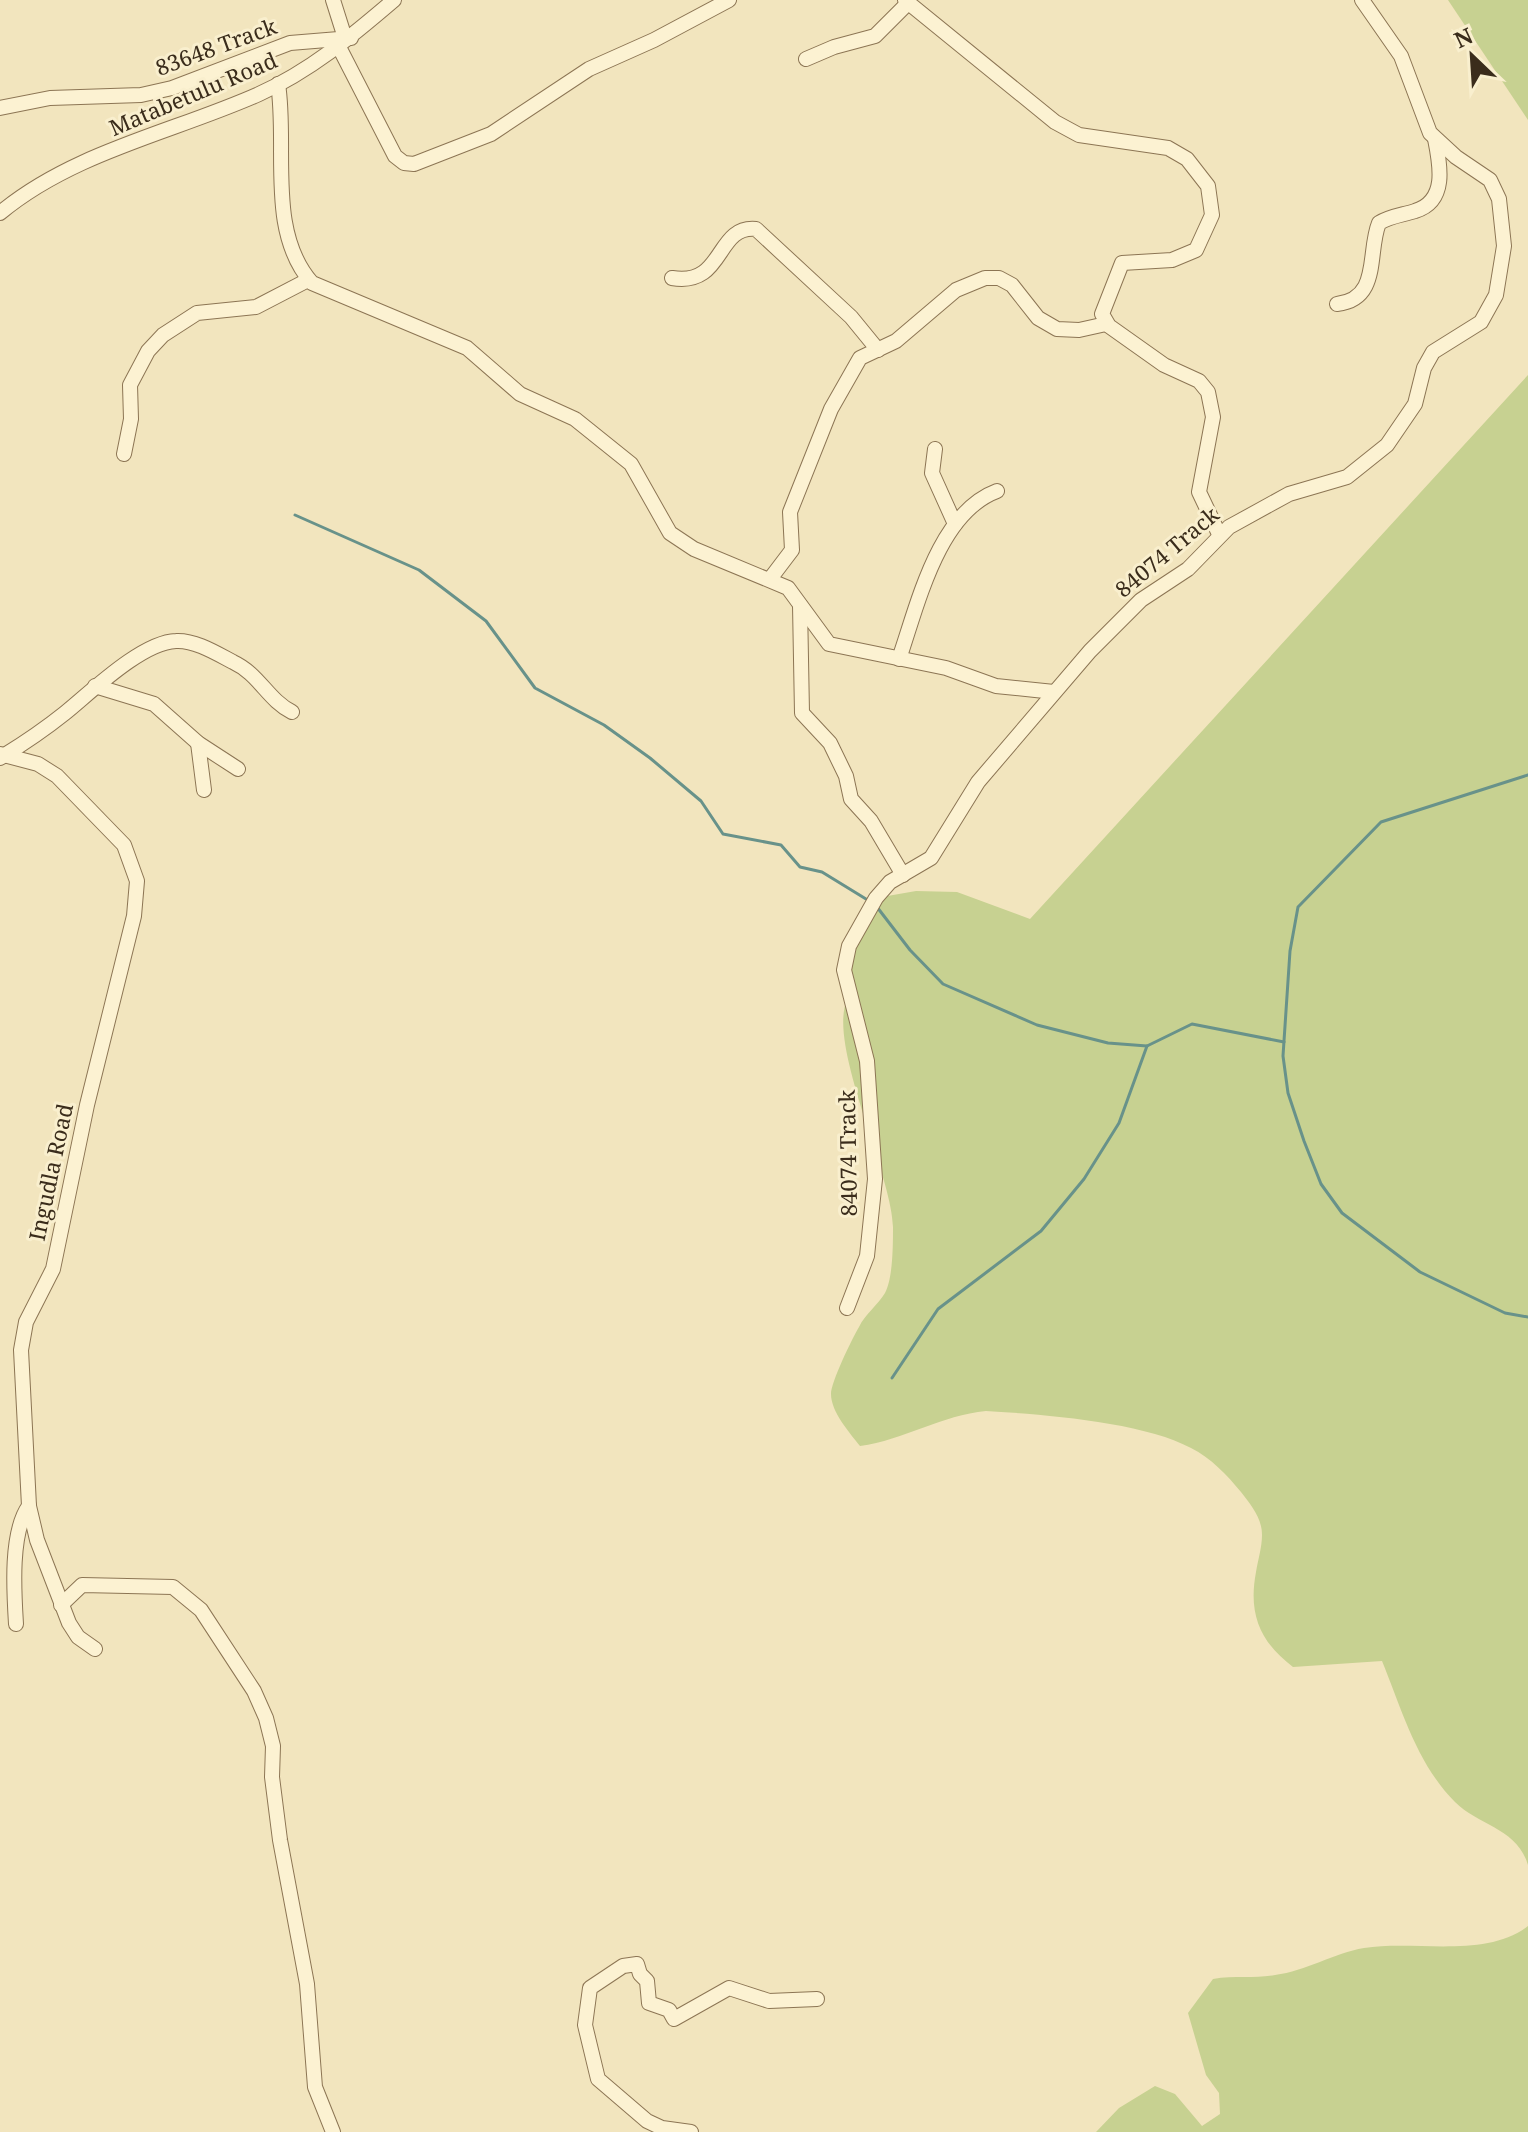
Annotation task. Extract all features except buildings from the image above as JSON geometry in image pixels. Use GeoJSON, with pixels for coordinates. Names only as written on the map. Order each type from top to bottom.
{"type":"FeatureCollection","features":[{"type":"Feature","properties":{"kind":"street"},"geometry":{"type":"LineString","coordinates":[[333,0],[345,41],[395,156],[404,163],[414,164],[491,134],[589,69],[640,47],[729,0]]}},
{"type":"Feature","properties":{"kind":"street","name":"Matabetulu Road"},"geometry":{"type":"LineString","coordinates":[[0,213],[59,175],[278,84],[345,41],[394,0]]}},
{"type":"Feature","properties":{"kind":"street","name":"84074 Track"},"geometry":{"type":"LineString","coordinates":[[847,1308],[867,1256],[875,1179],[867,1061],[844,970],[849,946],[876,898],[903,875],[931,858],[978,782],[1054,692],[1141,600],[1188,569],[1219,534],[1272,502],[1347,477],[1369,462],[1407,417],[1433,352],[1472,329],[1489,311],[1503,263],[1499,199],[1490,180],[1435,138],[1424,119],[1401,56],[1362,0]]}},
{"type":"Feature","properties":{"kind":"street"},"geometry":{"type":"LineString","coordinates":[[806,59],[875,36],[907,1],[952,41],[997,71],[1055,122],[1079,135],[1168,148],[1187,159],[1203,178],[1212,202],[1203,241],[1189,255],[1172,260],[1122,263],[1102,310],[1106,324],[1164,365],[1199,381],[1208,392],[1213,417],[1199,492],[1219,534]]}},
{"type":"Feature","properties":{"kind":"street","name":"83648 Track"},"geometry":{"type":"LineString","coordinates":[[0,108],[50,98],[141,95],[172,88],[290,43],[345,41]]}},
{"type":"Feature","properties":{"kind":"street"},"geometry":{"type":"LineString","coordinates":[[278,84],[282,112],[285,230],[308,280],[402,324],[467,348],[520,394],[575,419],[631,464],[663,523],[680,542],[788,588],[829,644],[946,668],[996,686],[1027,692],[1054,692]]}},
{"type":"Feature","properties":{"kind":"street"},"geometry":{"type":"LineString","coordinates":[[1337,304],[1358,297],[1365,288],[1373,267],[1377,225],[1419,210],[1432,199],[1441,177],[1435,138]]}},
{"type":"Feature","properties":{"kind":"street"},"geometry":{"type":"LineString","coordinates":[[672,278],[689,279],[705,273],[733,235],[742,230],[756,229],[851,317],[878,350]]}},
{"type":"Feature","properties":{"kind":"street"},"geometry":{"type":"LineString","coordinates":[[770,579],[792,550],[788,517],[831,409],[855,363],[896,341],[941,299],[985,278],[999,278],[1012,285],[1038,318],[1057,329],[1079,330],[1106,324]]}},
{"type":"Feature","properties":{"kind":"street"},"geometry":{"type":"LineString","coordinates":[[124,454],[131,419],[130,385],[148,351],[163,335],[197,313],[256,307],[308,280]]}},
{"type":"Feature","properties":{"kind":"street"},"geometry":{"type":"LineString","coordinates":[[935,449],[932,473],[953,512],[955,524]]}},
{"type":"Feature","properties":{"kind":"street"},"geometry":{"type":"LineString","coordinates":[[899,659],[929,572],[955,524],[973,502],[997,491]]}},
{"type":"Feature","properties":{"kind":"street"},"geometry":{"type":"LineString","coordinates":[[800,604],[802,713],[830,743],[846,776],[851,799],[871,821],[903,875]]}},
{"type":"Feature","properties":{"kind":"street"},"geometry":{"type":"LineString","coordinates":[[1,756],[37,734],[117,667],[162,644],[188,641],[246,668],[257,676],[279,706],[292,712]]}},
{"type":"Feature","properties":{"kind":"street"},"geometry":{"type":"LineString","coordinates":[[95,686],[148,700],[198,743],[238,769]]}},
{"type":"Feature","properties":{"kind":"street"},"geometry":{"type":"LineString","coordinates":[[198,743],[204,790]]}},
{"type":"Feature","properties":{"kind":"street","name":"Ingudla Road"},"geometry":{"type":"LineString","coordinates":[[1,756],[51,770],[100,817],[132,860],[138,891],[87,1105],[53,1269],[22,1337],[29,1506],[61,1605],[75,1633],[95,1649]]}},
{"type":"Feature","properties":{"kind":"street"},"geometry":{"type":"LineString","coordinates":[[16,1624],[20,1525],[29,1506]]}},
{"type":"Feature","properties":{"kind":"street"},"geometry":{"type":"LineString","coordinates":[[61,1605],[82,1585],[173,1587],[201,1610],[254,1691],[273,1746],[272,1777],[280,1840],[307,1984],[315,2087],[333,2132]]}},
{"type":"Feature","properties":{"kind":"street"},"geometry":{"type":"LineString","coordinates":[[691,2132],[662,2128],[647,2121],[598,2079],[585,2025],[590,1988],[623,1966],[637,1964],[640,1974],[647,1981],[649,2003],[669,2010],[674,2019],[729,1988],[769,2001],[817,1999]]}},
{"type":"Feature","properties":{"kind":"green space"},"geometry":{"type":"Polygon","coordinates":[[[1448,0],[1528,0],[1528,120],[1448,0]]]}},
{"type":"Feature","properties":{"kind":"green space"},"geometry":{"type":"Polygon","coordinates":[[[1528,375],[1528,1865],[1515,1843],[1455,1802],[1430,1771],[1412,1736],[1382,1661],[1293,1667],[1272,1648],[1255,1614],[1254,1587],[1262,1540],[1260,1523],[1241,1492],[1205,1457],[1171,1439],[1120,1426],[1063,1417],[986,1411],[954,1417],[892,1439],[860,1446],[838,1415],[831,1394],[856,1333],[885,1293],[892,1261],[890,1203],[852,1075],[843,1018],[848,998],[843,977],[876,898],[916,891],[957,892],[1030,919],[1528,375]]]}},
{"type":"Feature","properties":{"kind":"green space"},"geometry":{"type":"Polygon","coordinates":[[[1528,1926],[1528,2132],[1096,2132],[1119,2108],[1155,2086],[1175,2094],[1202,2126],[1220,2114],[1219,2093],[1206,2075],[1188,2013],[1213,1979],[1286,1973],[1364,1948],[1492,1942],[1528,1926]]]}},
{"type":"Feature","properties":{"kind":"waterway"},"geometry":{"type":"LineString","coordinates":[[295,515],[419,570],[486,621],[535,688],[604,725],[650,758],[701,801],[723,834],[781,845],[800,867],[822,872],[866,899]]}},
{"type":"Feature","properties":{"kind":"waterway"},"geometry":{"type":"LineString","coordinates":[[1528,775],[1381,822],[1298,907],[1290,951],[1283,1056],[1288,1093],[1304,1141],[1321,1184],[1342,1213],[1420,1272],[1505,1313],[1528,1317]]}},
{"type":"Feature","properties":{"kind":"waterway"},"geometry":{"type":"LineString","coordinates":[[877,907],[910,950],[943,984],[1037,1025],[1108,1043],[1147,1046],[1192,1024],[1284,1042]]}},
{"type":"Feature","properties":{"kind":"waterway"},"geometry":{"type":"LineString","coordinates":[[892,1378],[938,1309],[1041,1231],[1084,1179],[1119,1123],[1147,1046]]}}]}
